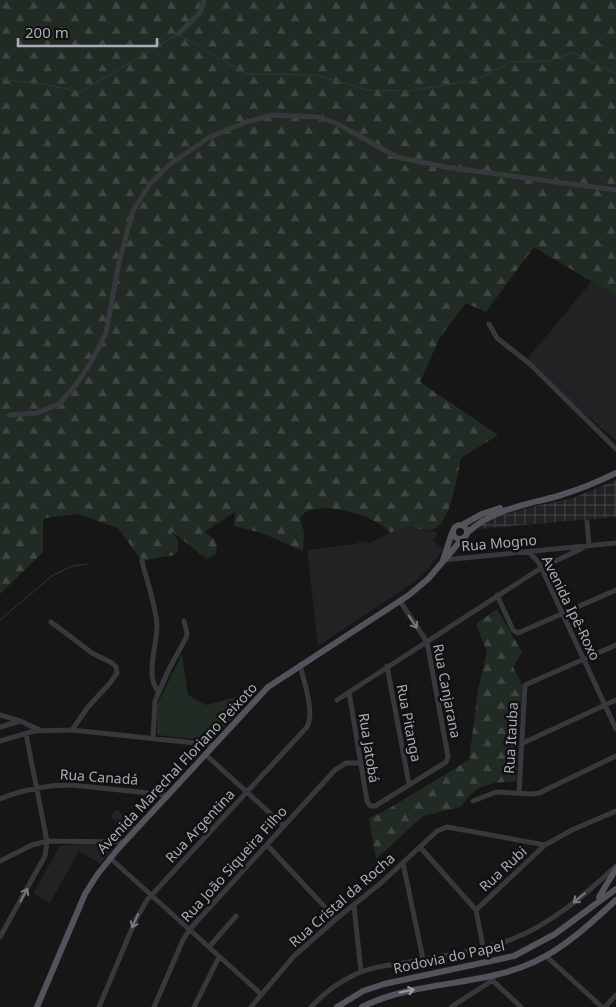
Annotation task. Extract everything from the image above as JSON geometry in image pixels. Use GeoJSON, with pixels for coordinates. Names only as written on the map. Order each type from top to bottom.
{"type":"FeatureCollection","features":[{"type":"Feature","properties":{"kind":"main road","name":"Avenida Marechal Floriano Peixoto"},"geometry":{"type":"LineString","coordinates":[[37,1007],[85,894],[97,875],[168,794],[268,687],[400,601],[422,584],[475,525],[514,507],[567,493],[615,472]]}},
{"type":"Feature","properties":{"kind":"main road","name":"Avenida Marechal Floriano Peixoto"},"geometry":{"type":"LineString","coordinates":[[462,525],[492,510],[514,507]]}},
{"type":"Feature","properties":{"kind":"main road"},"geometry":{"type":"LineString","coordinates":[[462,525],[465,528],[464,538],[455,538],[452,533],[454,527],[462,525]]}},
{"type":"Feature","properties":{"kind":"main road","name":"Avenida Marechal Floriano Peixoto"},"geometry":{"type":"LineString","coordinates":[[443,560],[452,533]]}},
{"type":"Feature","properties":{"kind":"main road"},"geometry":{"type":"LineString","coordinates":[[448,544],[464,538]]}},
{"type":"Feature","properties":{"kind":"main road","name":"Rodovia do Papel"},"geometry":{"type":"LineString","coordinates":[[588,909],[603,892],[616,867]]}},
{"type":"Feature","properties":{"kind":"main road","name":"Rodovia do Papel"},"geometry":{"type":"LineString","coordinates":[[337,1007],[363,991],[391,982],[514,956],[555,934],[616,889]]}},
{"type":"Feature","properties":{"kind":"main road"},"geometry":{"type":"LineString","coordinates":[[362,1007],[397,993],[490,978],[520,967],[546,956],[567,942],[616,900]]}},
{"type":"Feature","properties":{"kind":"street"},"geometry":{"type":"LineString","coordinates":[[9,416],[36,413],[59,404],[76,385],[91,362],[106,334],[119,262],[133,211],[150,184],[169,165],[208,138],[246,122],[272,116],[318,117],[336,122],[397,157],[445,167],[616,190]]}},
{"type":"Feature","properties":{"kind":"street"},"geometry":{"type":"LineString","coordinates":[[489,324],[497,338],[530,364],[616,449]]}},
{"type":"Feature","properties":{"kind":"street"},"geometry":{"type":"LineString","coordinates":[[337,700],[498,594],[541,568],[589,545],[587,522]]}},
{"type":"Feature","properties":{"kind":"street","name":"Rua Mogno"},"geometry":{"type":"LineString","coordinates":[[443,560],[616,543]]}},
{"type":"Feature","properties":{"kind":"street","name":"Avenida Ipê-Roxo"},"geometry":{"type":"LineString","coordinates":[[529,552],[537,559],[616,729]]}},
{"type":"Feature","properties":{"kind":"street"},"geometry":{"type":"LineString","coordinates":[[142,561],[156,615],[157,627],[152,677],[154,687],[158,691]]}},
{"type":"Feature","properties":{"kind":"street"},"geometry":{"type":"LineString","coordinates":[[498,594],[513,630],[516,633],[520,633],[616,590]]}},
{"type":"Feature","properties":{"kind":"street","name":"Rua Canjarana"},"geometry":{"type":"LineString","coordinates":[[400,601],[427,642],[448,757],[446,762],[409,784]]}},
{"type":"Feature","properties":{"kind":"street"},"geometry":{"type":"LineString","coordinates":[[152,738],[153,711],[158,691],[186,638],[187,633],[184,620]]}},
{"type":"Feature","properties":{"kind":"street"},"geometry":{"type":"LineString","coordinates":[[51,622],[92,653],[116,667],[117,673],[110,684],[88,706],[72,730]]}},
{"type":"Feature","properties":{"kind":"street"},"geometry":{"type":"LineString","coordinates":[[584,660],[616,645]]}},
{"type":"Feature","properties":{"kind":"street","name":"Rua Itauba"},"geometry":{"type":"LineString","coordinates":[[520,793],[525,685],[584,660]]}},
{"type":"Feature","properties":{"kind":"street","name":"Rua Argentina"},"geometry":{"type":"LineString","coordinates":[[99,1007],[136,919],[152,895],[309,722],[310,709],[300,665]]}},
{"type":"Feature","properties":{"kind":"street","name":"Rua Pitanga"},"geometry":{"type":"LineString","coordinates":[[387,666],[409,784]]}},
{"type":"Feature","properties":{"kind":"street","name":"Rua Jatobá"},"geometry":{"type":"LineString","coordinates":[[348,692],[359,763],[367,801],[370,806],[375,806],[409,784]]}},
{"type":"Feature","properties":{"kind":"street"},"geometry":{"type":"LineString","coordinates":[[523,743],[616,700]]}},
{"type":"Feature","properties":{"kind":"street"},"geometry":{"type":"LineString","coordinates":[[0,715],[40,730]]}},
{"type":"Feature","properties":{"kind":"street"},"geometry":{"type":"LineString","coordinates":[[0,727],[20,721]]}},
{"type":"Feature","properties":{"kind":"street"},"geometry":{"type":"LineString","coordinates":[[0,741],[40,730],[72,730],[214,745]]}},
{"type":"Feature","properties":{"kind":"street"},"geometry":{"type":"LineString","coordinates":[[0,937],[45,856],[47,841],[26,734]]}},
{"type":"Feature","properties":{"kind":"street"},"geometry":{"type":"LineString","coordinates":[[205,754],[284,826]]}},
{"type":"Feature","properties":{"kind":"street"},"geometry":{"type":"LineString","coordinates":[[473,801],[496,792],[532,794],[546,790],[616,756]]}},
{"type":"Feature","properties":{"kind":"street","name":"Rua João Siqueira Filho"},"geometry":{"type":"LineString","coordinates":[[154,1007],[183,940],[190,929],[339,766],[346,763],[359,763]]}},
{"type":"Feature","properties":{"kind":"street","name":"Rua Canadá"},"geometry":{"type":"LineString","coordinates":[[0,800],[14,793],[36,787],[72,785],[168,794]]}},
{"type":"Feature","properties":{"kind":"street","name":"Rua Rubi"},"geometry":{"type":"LineString","coordinates":[[476,910],[545,845],[572,830],[616,811]]}},
{"type":"Feature","properties":{"kind":"street","name":"Rua Cristal da Rocha"},"geometry":{"type":"LineString","coordinates":[[251,1007],[294,956],[443,828],[447,827],[545,845]]}},
{"type":"Feature","properties":{"kind":"street"},"geometry":{"type":"LineString","coordinates":[[0,861],[32,845],[47,841],[125,842]]}},
{"type":"Feature","properties":{"kind":"street"},"geometry":{"type":"LineString","coordinates":[[267,846],[336,919]]}},
{"type":"Feature","properties":{"kind":"street"},"geometry":{"type":"LineString","coordinates":[[420,847],[476,910],[483,947]]}},
{"type":"Feature","properties":{"kind":"street"},"geometry":{"type":"LineString","coordinates":[[110,858],[261,994]]}},
{"type":"Feature","properties":{"kind":"street"},"geometry":{"type":"LineString","coordinates":[[403,863],[423,959]]}},
{"type":"Feature","properties":{"kind":"street"},"geometry":{"type":"LineString","coordinates":[[311,1007],[331,989],[361,972],[483,947],[517,937],[546,923],[616,867]]}},
{"type":"Feature","properties":{"kind":"street"},"geometry":{"type":"LineString","coordinates":[[354,906],[361,972]]}},
{"type":"Feature","properties":{"kind":"street"},"geometry":{"type":"LineString","coordinates":[[209,947],[236,916]]}},
{"type":"Feature","properties":{"kind":"street"},"geometry":{"type":"LineString","coordinates":[[546,956],[604,1007],[616,995]]}},
{"type":"Feature","properties":{"kind":"street"},"geometry":{"type":"LineString","coordinates":[[194,1007],[219,957]]}},
{"type":"Feature","properties":{"kind":"street"},"geometry":{"type":"LineString","coordinates":[[451,1007],[490,978],[521,1007]]}},
{"type":"Feature","properties":{"kind":"shaded area"},"geometry":{"type":"Polygon","coordinates":[[[592,281],[616,296],[616,441],[567,398],[528,358],[592,281]]]}},
{"type":"Feature","properties":{"kind":"shaded area"},"geometry":{"type":"Polygon","coordinates":[[[616,480],[616,517],[477,529],[490,518],[573,498],[616,480]]]}},
{"type":"Feature","properties":{"kind":"shaded area"},"geometry":{"type":"Polygon","coordinates":[[[402,526],[438,532],[433,541],[443,549],[425,573],[413,583],[318,646],[307,550],[356,544],[362,541],[370,543],[402,526]]]}},
{"type":"Feature","properties":{"kind":"shaded area"},"geometry":{"type":"Polygon","coordinates":[[[117,809],[135,826],[129,833],[110,816],[117,809]]]}},
{"type":"Feature","properties":{"kind":"shaded area"},"geometry":{"type":"Polygon","coordinates":[[[82,843],[106,844],[112,850],[100,864],[79,851],[50,903],[33,893],[60,846],[82,843]]]}},
{"type":"Feature","properties":{"kind":"green space"},"geometry":{"type":"Polygon","coordinates":[[[0,0],[616,0],[616,296],[534,247],[486,312],[466,303],[440,337],[420,382],[498,435],[461,458],[452,500],[443,521],[437,528],[423,530],[402,527],[391,533],[374,521],[351,512],[326,508],[315,509],[306,512],[300,518],[304,532],[303,551],[262,533],[234,526],[235,512],[204,532],[214,539],[217,545],[216,554],[207,559],[170,530],[178,540],[178,550],[174,555],[142,561],[118,528],[78,514],[45,518],[43,521],[43,552],[0,594],[0,0]]]}},
{"type":"Feature","properties":{"kind":"green space"},"geometry":{"type":"Polygon","coordinates":[[[497,609],[522,652],[513,667],[522,684],[516,781],[485,786],[472,793],[461,807],[423,816],[376,859],[369,818],[383,812],[469,760],[478,690],[487,652],[476,624],[497,609]]]}},
{"type":"Feature","properties":{"kind":"green space"},"geometry":{"type":"Polygon","coordinates":[[[182,654],[188,695],[206,705],[244,695],[252,696],[211,741],[157,735],[157,705],[182,654]]]}},
{"type":"Feature","properties":{"kind":"waterway"},"geometry":{"type":"LineString","coordinates":[[178,34],[200,13],[204,0]]}},
{"type":"Feature","properties":{"kind":"waterway"},"geometry":{"type":"LineString","coordinates":[[0,79],[49,85],[80,92],[178,34],[247,74],[316,75],[367,90],[410,91],[475,80],[511,62],[550,61],[573,52],[616,74]]}},
{"type":"Feature","properties":{"kind":"waterway"},"geometry":{"type":"LineString","coordinates":[[0,620],[53,575],[72,566],[87,564]]}}]}
